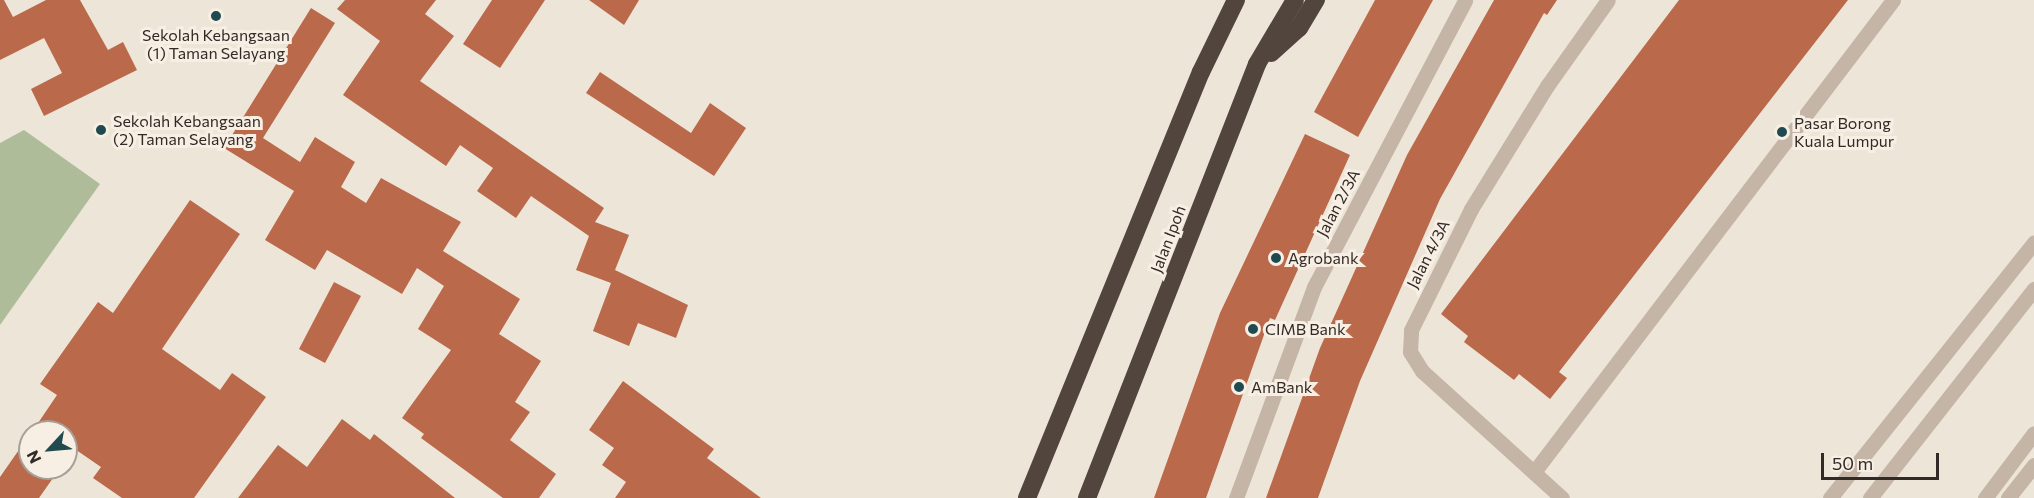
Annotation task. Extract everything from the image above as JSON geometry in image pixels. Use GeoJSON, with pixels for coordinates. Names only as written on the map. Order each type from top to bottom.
{"type":"FeatureCollection","features":[{"type":"Feature","properties":{"kind":"highway","name":"Jalan Ipoh"},"geometry":{"type":"LineString","coordinates":[[1027,498],[1201,72],[1236,0]]}},
{"type":"Feature","properties":{"kind":"highway","name":"Jalan Ipoh"},"geometry":{"type":"LineString","coordinates":[[1087,498],[1257,64],[1295,0]]}},
{"type":"Feature","properties":{"kind":"highway"},"geometry":{"type":"LineString","coordinates":[[1257,64],[1299,28],[1316,0]]}},
{"type":"Feature","properties":{"kind":"street","name":"Jalan 2/3A"},"geometry":{"type":"LineString","coordinates":[[1236,498],[1314,287],[1465,0]]}},
{"type":"Feature","properties":{"kind":"street","name":"Jalan 4/3A"},"geometry":{"type":"LineString","coordinates":[[1562,498],[1422,371],[1410,352],[1410,330],[1471,209],[1547,86],[1608,0]]}},
{"type":"Feature","properties":{"kind":"street"},"geometry":{"type":"LineString","coordinates":[[1534,472],[1893,0]]}},
{"type":"Feature","properties":{"kind":"street"},"geometry":{"type":"LineString","coordinates":[[1830,498],[2034,242]]}},
{"type":"Feature","properties":{"kind":"street"},"geometry":{"type":"LineString","coordinates":[[1870,498],[2034,289]]}},
{"type":"Feature","properties":{"kind":"street"},"geometry":{"type":"LineString","coordinates":[[1985,498],[2034,433]]}},
{"type":"Feature","properties":{"kind":"street"},"geometry":{"type":"LineString","coordinates":[[2008,498],[2034,465]]}},
{"type":"Feature","properties":{"kind":"green space"},"geometry":{"type":"Polygon","coordinates":[[[24,130],[100,184],[0,325],[0,143],[24,130]]]}},
{"type":"Feature","properties":{"kind":"building"},"geometry":{"type":"Polygon","coordinates":[[[0,0],[4,0],[13,17],[46,0],[80,0],[108,50],[123,42],[137,70],[44,116],[31,89],[62,73],[44,38],[0,60],[0,0]]]}},
{"type":"Feature","properties":{"kind":"building"},"geometry":{"type":"Polygon","coordinates":[[[345,0],[436,0],[425,14],[454,36],[420,81],[604,208],[595,222],[629,235],[615,270],[688,305],[676,338],[638,323],[629,346],[593,331],[611,283],[576,270],[589,236],[531,196],[516,218],[477,191],[493,168],[460,145],[446,166],[343,95],[380,41],[337,9],[345,0]]]}},
{"type":"Feature","properties":{"kind":"building"},"geometry":{"type":"Polygon","coordinates":[[[492,0],[545,0],[500,68],[463,44],[492,0]]]}},
{"type":"Feature","properties":{"kind":"building"},"geometry":{"type":"Polygon","coordinates":[[[589,0],[639,0],[624,25],[589,0]]]}},
{"type":"Feature","properties":{"kind":"building"},"geometry":{"type":"Polygon","coordinates":[[[1375,0],[1433,0],[1358,137],[1314,112],[1375,0]]]}},
{"type":"Feature","properties":{"kind":"building"},"geometry":{"type":"Polygon","coordinates":[[[1494,0],[1557,0],[1547,15],[1544,13],[1440,199],[1360,381],[1318,498],[1266,498],[1320,348],[1407,155],[1494,0]]]}},
{"type":"Feature","properties":{"kind":"building"},"geometry":{"type":"Polygon","coordinates":[[[1679,0],[1848,0],[1559,372],[1567,378],[1550,399],[1519,374],[1514,380],[1464,342],[1468,336],[1441,314],[1679,0]]]}},
{"type":"Feature","properties":{"kind":"building"},"geometry":{"type":"Polygon","coordinates":[[[311,8],[335,23],[263,138],[300,162],[315,137],[355,162],[341,187],[366,203],[381,178],[461,222],[443,251],[520,299],[499,334],[541,361],[515,402],[530,412],[510,440],[556,474],[539,498],[503,498],[421,438],[424,434],[402,418],[451,350],[418,329],[444,286],[417,268],[402,294],[327,250],[315,270],[265,240],[294,191],[224,148],[311,8]]]}},
{"type":"Feature","properties":{"kind":"building"},"geometry":{"type":"Polygon","coordinates":[[[600,72],[691,133],[710,103],[746,128],[714,176],[586,93],[600,72]]]}},
{"type":"Feature","properties":{"kind":"building"},"geometry":{"type":"Polygon","coordinates":[[[1305,134],[1350,155],[1275,320],[1270,318],[1206,498],[1154,498],[1220,313],[1305,134]]]}},
{"type":"Feature","properties":{"kind":"building"},"geometry":{"type":"Polygon","coordinates":[[[190,200],[240,234],[162,349],[220,390],[232,373],[266,397],[194,498],[122,498],[93,478],[101,467],[78,451],[78,420],[40,420],[57,395],[40,384],[98,302],[113,313],[190,200]]]}},
{"type":"Feature","properties":{"kind":"building"},"geometry":{"type":"Polygon","coordinates":[[[334,282],[361,296],[325,363],[299,349],[334,282]]]}},
{"type":"Feature","properties":{"kind":"building"},"geometry":{"type":"Polygon","coordinates":[[[623,381],[714,449],[707,458],[761,498],[615,498],[626,482],[602,465],[614,448],[589,430],[623,381]]]}},
{"type":"Feature","properties":{"kind":"building"},"geometry":{"type":"Polygon","coordinates":[[[342,419],[370,440],[374,434],[455,498],[238,498],[278,445],[307,467],[342,419]]]}},
{"type":"Feature","properties":{"kind":"building"},"geometry":{"type":"Polygon","coordinates":[[[18,451],[18,480],[52,480],[39,498],[0,498],[0,477],[18,451]]]}},
{"type":"Feature","properties":{"kind":"place","name":"Sekolah Kebangsaan (1) Taman Selayang"},"geometry":{"type":"Point","coordinates":[216,16]}},
{"type":"Feature","properties":{"kind":"place","name":"Sekolah Kebangsaan (2) Taman Selayang"},"geometry":{"type":"Point","coordinates":[101,130]}},
{"type":"Feature","properties":{"kind":"place","name":"Pasar Borong Kuala Lumpur"},"geometry":{"type":"Point","coordinates":[1782,132]}},
{"type":"Feature","properties":{"kind":"place","name":"Agrobank"},"geometry":{"type":"Point","coordinates":[1276,258]}},
{"type":"Feature","properties":{"kind":"place","name":"CIMB Bank"},"geometry":{"type":"Point","coordinates":[1253,329]}},
{"type":"Feature","properties":{"kind":"place","name":"AmBank"},"geometry":{"type":"Point","coordinates":[1239,387]}}]}
